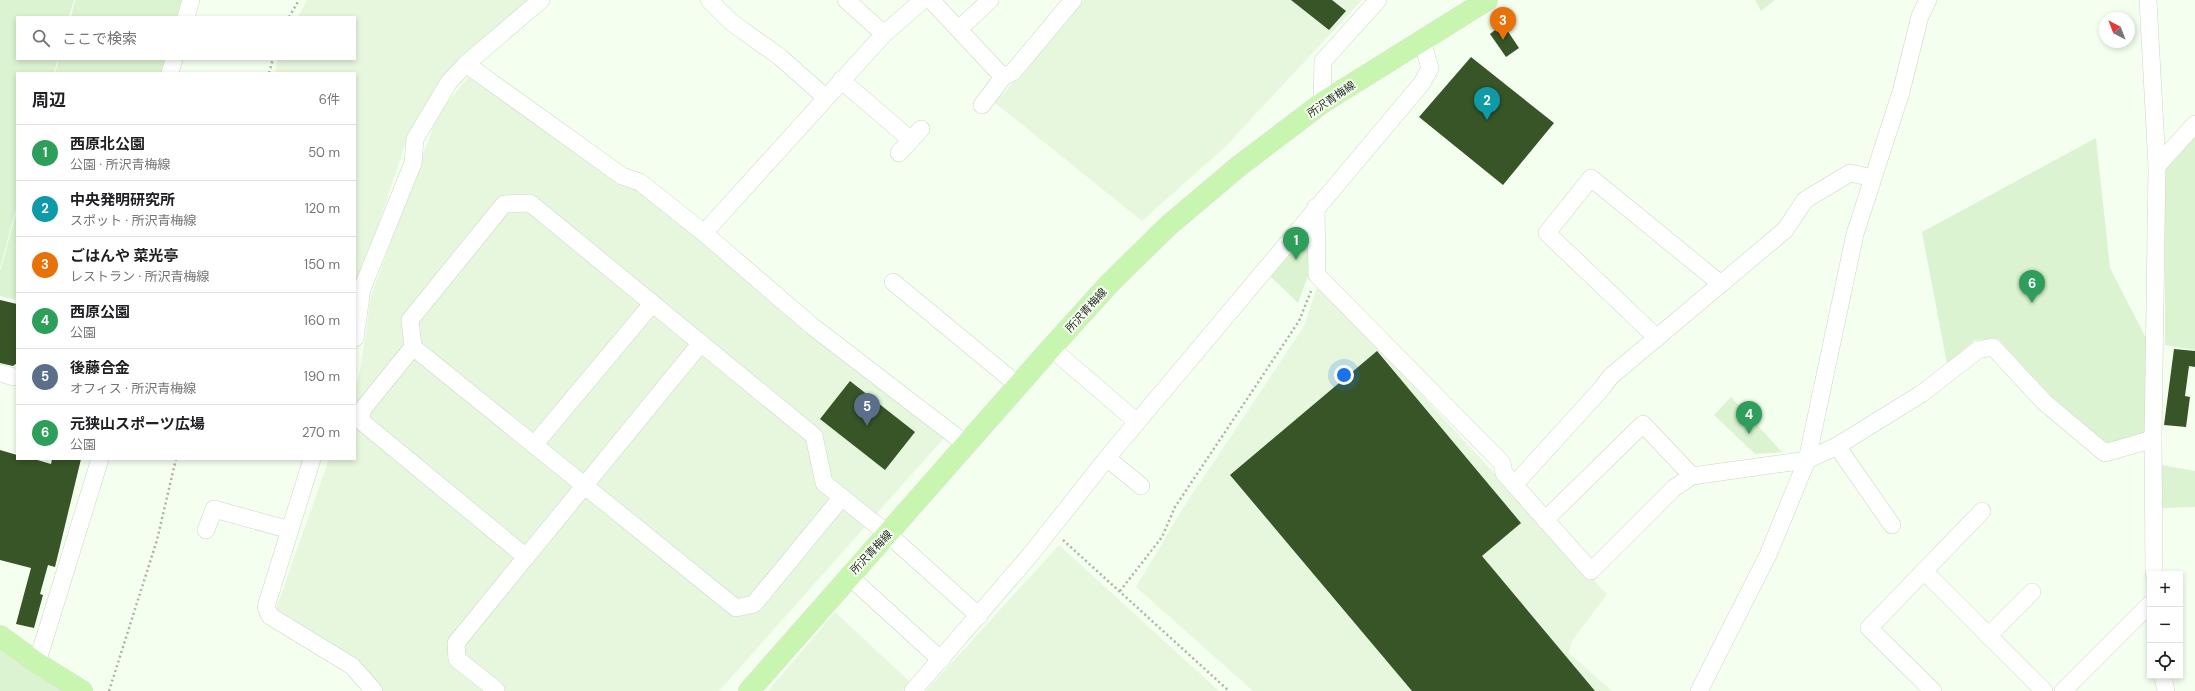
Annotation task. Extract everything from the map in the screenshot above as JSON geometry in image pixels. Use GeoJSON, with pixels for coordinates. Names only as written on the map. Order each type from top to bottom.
{"type":"FeatureCollection","features":[{"type":"Feature","properties":{"kind":"main road","name":"所沢青梅線"},"geometry":{"type":"LineString","coordinates":[[749,691],[849,576],[1110,283],[1168,226],[1239,166],[1322,103],[1487,0]]}},
{"type":"Feature","properties":{"kind":"main road"},"geometry":{"type":"LineString","coordinates":[[0,636],[37,663],[82,691]]}},
{"type":"Feature","properties":{"kind":"street"},"geometry":{"type":"LineString","coordinates":[[186,16],[191,0]]}},
{"type":"Feature","properties":{"kind":"street"},"geometry":{"type":"LineString","coordinates":[[356,331],[362,289],[413,163],[415,139],[449,82],[466,64],[541,0]]}},
{"type":"Feature","properties":{"kind":"street"},"geometry":{"type":"LineString","coordinates":[[709,0],[731,22],[780,57],[825,97]]}},
{"type":"Feature","properties":{"kind":"street"},"geometry":{"type":"LineString","coordinates":[[846,0],[884,34]]}},
{"type":"Feature","properties":{"kind":"street"},"geometry":{"type":"LineString","coordinates":[[704,233],[825,97],[884,34],[922,0]]}},
{"type":"Feature","properties":{"kind":"street"},"geometry":{"type":"LineString","coordinates":[[931,0],[1003,77]]}},
{"type":"Feature","properties":{"kind":"street"},"geometry":{"type":"LineString","coordinates":[[959,29],[990,0]]}},
{"type":"Feature","properties":{"kind":"street"},"geometry":{"type":"LineString","coordinates":[[982,105],[1003,77],[1013,72],[1073,0]]}},
{"type":"Feature","properties":{"kind":"street"},"geometry":{"type":"LineString","coordinates":[[1322,103],[1323,61],[1378,0]]}},
{"type":"Feature","properties":{"kind":"street"},"geometry":{"type":"LineString","coordinates":[[1699,691],[1768,555],[1807,460],[1855,234],[1902,92],[1920,16],[1928,0]]}},
{"type":"Feature","properties":{"kind":"street"},"geometry":{"type":"LineString","coordinates":[[2148,0],[2157,166],[2153,439],[2154,571]]}},
{"type":"Feature","properties":{"kind":"street"},"geometry":{"type":"LineString","coordinates":[[914,691],[979,616],[1107,458],[1422,83],[1430,68],[1422,41]]}},
{"type":"Feature","properties":{"kind":"street"},"geometry":{"type":"LineString","coordinates":[[170,72],[174,60]]}},
{"type":"Feature","properties":{"kind":"street"},"geometry":{"type":"LineString","coordinates":[[466,64],[622,176],[640,182],[704,233],[812,326],[967,445]]}},
{"type":"Feature","properties":{"kind":"street"},"geometry":{"type":"LineString","coordinates":[[841,80],[916,134],[899,153]]}},
{"type":"Feature","properties":{"kind":"street"},"geometry":{"type":"LineString","coordinates":[[2157,166],[2195,124]]}},
{"type":"Feature","properties":{"kind":"street"},"geometry":{"type":"LineString","coordinates":[[1514,485],[1604,387],[1610,377],[1785,230],[1805,200],[1850,173],[1873,178]]}},
{"type":"Feature","properties":{"kind":"street"},"geometry":{"type":"LineString","coordinates":[[1657,338],[1548,233],[1591,178],[1721,284]]}},
{"type":"Feature","properties":{"kind":"street"},"geometry":{"type":"LineString","coordinates":[[842,498],[754,604],[736,608],[413,347],[410,320],[504,204],[530,204],[814,436],[824,483],[888,534],[979,616]]}},
{"type":"Feature","properties":{"kind":"street"},"geometry":{"type":"LineString","coordinates":[[1316,208],[1317,275],[1502,463],[1504,473],[1590,571],[1674,488],[1692,476],[1807,460],[1837,446],[1921,394],[1978,350],[1993,347],[2044,402],[2105,453],[2153,439]]}},
{"type":"Feature","properties":{"kind":"street"},"geometry":{"type":"LineString","coordinates":[[893,282],[1019,386]]}},
{"type":"Feature","properties":{"kind":"street"},"geometry":{"type":"LineString","coordinates":[[534,445],[652,304]]}},
{"type":"Feature","properties":{"kind":"street"},"geometry":{"type":"LineString","coordinates":[[496,690],[457,659],[456,643],[701,343]]}},
{"type":"Feature","properties":{"kind":"street"},"geometry":{"type":"LineString","coordinates":[[413,347],[362,410],[361,421],[526,557]]}},
{"type":"Feature","properties":{"kind":"street"},"geometry":{"type":"LineString","coordinates":[[1052,348],[1137,422]]}},
{"type":"Feature","properties":{"kind":"street"},"geometry":{"type":"LineString","coordinates":[[1545,520],[1643,424],[1692,476]]}},
{"type":"Feature","properties":{"kind":"street"},"geometry":{"type":"LineString","coordinates":[[1837,446],[1892,525]]}},
{"type":"Feature","properties":{"kind":"street"},"geometry":{"type":"LineString","coordinates":[[1107,458],[1141,486]]}},
{"type":"Feature","properties":{"kind":"street"},"geometry":{"type":"LineString","coordinates":[[37,663],[100,460]]}},
{"type":"Feature","properties":{"kind":"street"},"geometry":{"type":"LineString","coordinates":[[312,460],[266,607],[270,616],[352,666],[374,691]]}},
{"type":"Feature","properties":{"kind":"street"},"geometry":{"type":"LineString","coordinates":[[206,530],[214,509],[290,530]]}},
{"type":"Feature","properties":{"kind":"street"},"geometry":{"type":"LineString","coordinates":[[1933,691],[1869,628],[1982,511]]}},
{"type":"Feature","properties":{"kind":"street"},"geometry":{"type":"LineString","coordinates":[[1924,571],[2044,691]]}},
{"type":"Feature","properties":{"kind":"street"},"geometry":{"type":"LineString","coordinates":[[849,576],[941,660]]}},
{"type":"Feature","properties":{"kind":"street"},"geometry":{"type":"LineString","coordinates":[[1988,636],[2032,592]]}},
{"type":"Feature","properties":{"kind":"street"},"geometry":{"type":"LineString","coordinates":[[2063,691],[2147,607]]}},
{"type":"Feature","properties":{"kind":"street"},"geometry":{"type":"LineString","coordinates":[[2164,679],[2166,691]]}},
{"type":"Feature","properties":{"kind":"path"},"geometry":{"type":"LineString","coordinates":[[290,16],[299,0]]}},
{"type":"Feature","properties":{"kind":"path"},"geometry":{"type":"LineString","coordinates":[[269,72],[273,60]]}},
{"type":"Feature","properties":{"kind":"path"},"geometry":{"type":"LineString","coordinates":[[1120,591],[1162,537],[1175,507],[1299,321],[1317,275]]}},
{"type":"Feature","properties":{"kind":"path"},"geometry":{"type":"LineString","coordinates":[[109,691],[158,540],[176,460]]}},
{"type":"Feature","properties":{"kind":"path"},"geometry":{"type":"LineString","coordinates":[[1051,529],[1229,691]]}},
{"type":"Feature","properties":{"kind":"shaded area"},"geometry":{"type":"Polygon","coordinates":[[[0,0],[74,0],[69,16],[16,16],[16,60],[58,60],[54,72],[16,72],[16,210],[0,268],[0,0]]]}},
{"type":"Feature","properties":{"kind":"shaded area"},"geometry":{"type":"Polygon","coordinates":[[[75,0],[183,0],[178,16],[71,16],[75,0]]]}},
{"type":"Feature","properties":{"kind":"shaded area"},"geometry":{"type":"Polygon","coordinates":[[[307,0],[536,0],[408,136],[361,277],[356,283],[356,72],[275,72],[278,60],[356,60],[356,16],[299,16],[307,0]]]}},
{"type":"Feature","properties":{"kind":"shaded area"},"geometry":{"type":"Polygon","coordinates":[[[1084,0],[1362,0],[1225,147],[1142,221],[995,103],[1084,0]]]}},
{"type":"Feature","properties":{"kind":"shaded area"},"geometry":{"type":"Polygon","coordinates":[[[1755,0],[1775,0],[1761,11],[1755,0]]]}},
{"type":"Feature","properties":{"kind":"shaded area"},"geometry":{"type":"Polygon","coordinates":[[[59,60],[166,60],[162,72],[55,72],[59,60]]]}},
{"type":"Feature","properties":{"kind":"shaded area"},"geometry":{"type":"Polygon","coordinates":[[[470,75],[637,188],[944,438],[719,691],[383,691],[358,661],[276,609],[329,460],[356,460],[356,383],[360,371],[371,296],[438,114],[470,75]]]}},
{"type":"Feature","properties":{"kind":"shaded area"},"geometry":{"type":"Polygon","coordinates":[[[2195,134],[2195,350],[2165,345],[2165,168],[2195,134]]]}},
{"type":"Feature","properties":{"kind":"shaded area"},"geometry":{"type":"Polygon","coordinates":[[[2096,138],[2110,268],[2148,342],[2146,435],[2106,443],[2050,395],[1998,339],[1975,340],[1947,364],[1922,232],[2096,138]]]}},
{"type":"Feature","properties":{"kind":"shaded area"},"geometry":{"type":"Polygon","coordinates":[[[16,214],[16,300],[0,296],[0,271],[16,214]]]}},
{"type":"Feature","properties":{"kind":"shaded area"},"geometry":{"type":"Polygon","coordinates":[[[1298,240],[1311,245],[1308,276],[1298,303],[1269,275],[1298,240]]]}},
{"type":"Feature","properties":{"kind":"shaded area"},"geometry":{"type":"Polygon","coordinates":[[[1318,284],[1607,594],[1572,641],[1569,653],[1612,691],[1253,691],[1136,587],[1183,508],[1304,326],[1318,284]]]}},
{"type":"Feature","properties":{"kind":"shaded area"},"geometry":{"type":"Polygon","coordinates":[[[1731,397],[1782,452],[1755,454],[1714,415],[1731,397]]]}},
{"type":"Feature","properties":{"kind":"shaded area"},"geometry":{"type":"Polygon","coordinates":[[[2162,465],[2195,471],[2195,507],[2162,508],[2162,465]]]}},
{"type":"Feature","properties":{"kind":"shaded area"},"geometry":{"type":"Polygon","coordinates":[[[1059,545],[1219,691],[926,691],[1059,545]]]}},
{"type":"Feature","properties":{"kind":"shaded area"},"geometry":{"type":"Polygon","coordinates":[[[835,612],[911,683],[903,691],[768,691],[835,612]]]}},
{"type":"Feature","properties":{"kind":"shaded area"},"geometry":{"type":"Polygon","coordinates":[[[0,648],[63,691],[0,691],[0,648]]]}},
{"type":"Feature","properties":{"kind":"building"},"geometry":{"type":"Polygon","coordinates":[[[1291,0],[1332,0],[1346,11],[1329,30],[1291,0]]]}},
{"type":"Feature","properties":{"kind":"building"},"geometry":{"type":"Polygon","coordinates":[[[1503,24],[1519,48],[1506,57],[1490,34],[1503,24]]]}},
{"type":"Feature","properties":{"kind":"building"},"geometry":{"type":"Polygon","coordinates":[[[1471,57],[1554,123],[1503,185],[1419,117],[1471,57]]]}},
{"type":"Feature","properties":{"kind":"building"},"geometry":{"type":"Polygon","coordinates":[[[0,300],[16,304],[16,364],[13,366],[0,363],[0,300]]]}},
{"type":"Feature","properties":{"kind":"building"},"geometry":{"type":"Polygon","coordinates":[[[2174,349],[2195,351],[2195,367],[2189,366],[2185,396],[2190,397],[2186,427],[2164,425],[2174,349]]]}},
{"type":"Feature","properties":{"kind":"building"},"geometry":{"type":"Polygon","coordinates":[[[1377,351],[1521,523],[1482,556],[1595,691],[1412,691],[1230,475],[1377,351]]]}},
{"type":"Feature","properties":{"kind":"building"},"geometry":{"type":"Polygon","coordinates":[[[850,381],[915,432],[885,470],[820,419],[850,381]]]}},
{"type":"Feature","properties":{"kind":"building"},"geometry":{"type":"Polygon","coordinates":[[[0,450],[16,455],[16,460],[37,460],[51,464],[52,460],[81,460],[55,567],[48,565],[40,594],[43,595],[34,628],[16,624],[31,568],[0,560],[0,450]]]}},
{"type":"Feature","properties":{"kind":"place","name":"ごはんや 菜光亭"},"geometry":{"type":"Point","coordinates":[1503,40]}},
{"type":"Feature","properties":{"kind":"place","name":"中央発明研究所"},"geometry":{"type":"Point","coordinates":[1487,120]}},
{"type":"Feature","properties":{"kind":"place","name":"西原北公園"},"geometry":{"type":"Point","coordinates":[1296,260]}},
{"type":"Feature","properties":{"kind":"place","name":"元狭山スポーツ広場"},"geometry":{"type":"Point","coordinates":[2032,303]}},
{"type":"Feature","properties":{"kind":"place","name":"後藤合金"},"geometry":{"type":"Point","coordinates":[867,426]}},
{"type":"Feature","properties":{"kind":"place","name":"西原公園"},"geometry":{"type":"Point","coordinates":[1749,434]}}]}
